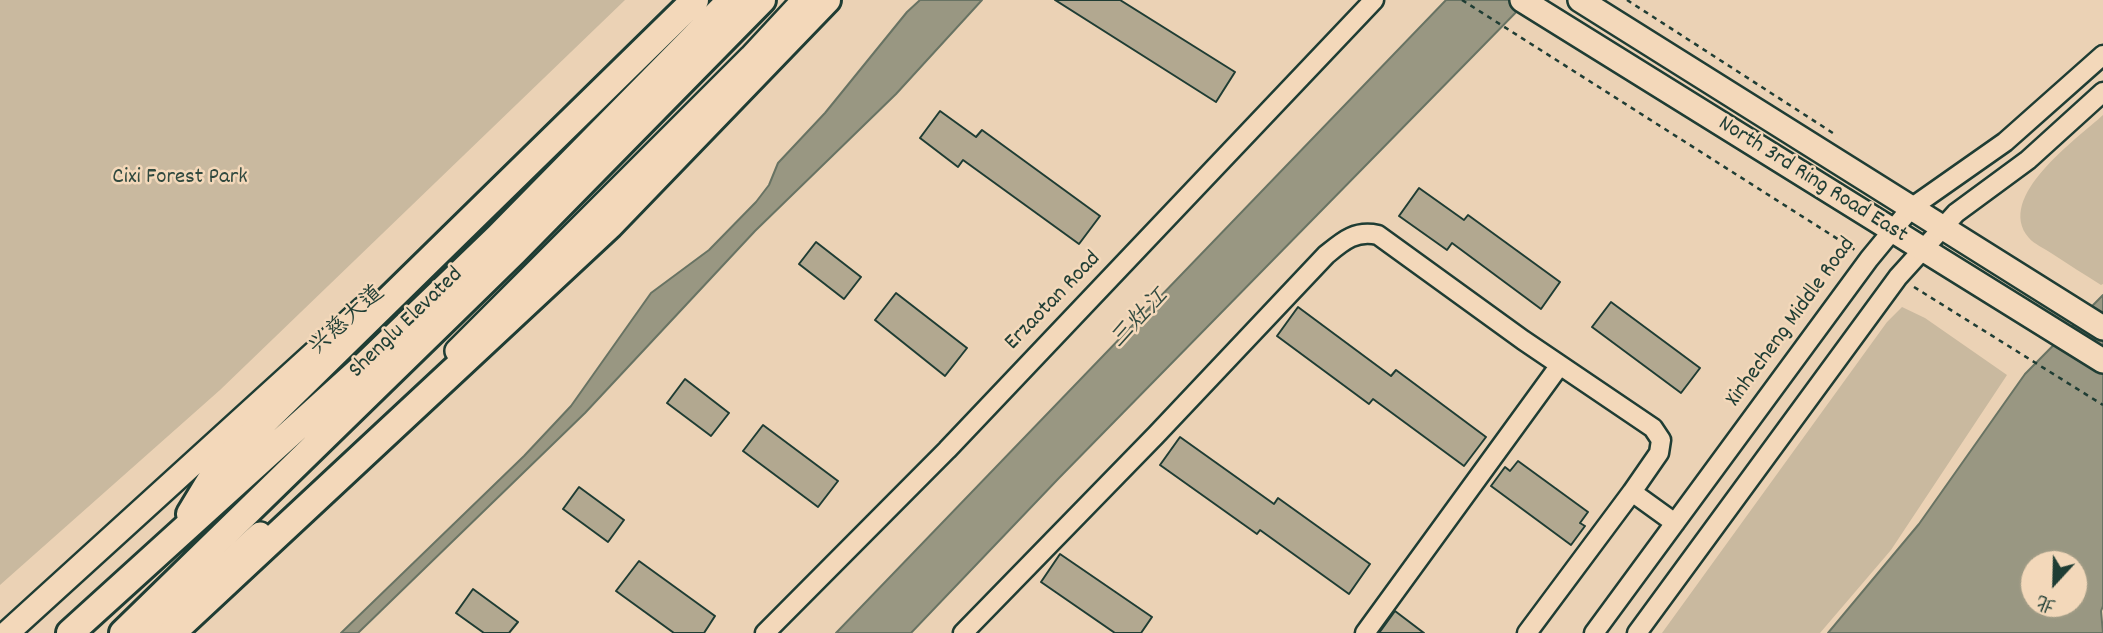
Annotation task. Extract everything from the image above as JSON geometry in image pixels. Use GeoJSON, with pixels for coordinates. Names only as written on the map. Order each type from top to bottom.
{"type":"FeatureCollection","features":[{"type":"Feature","properties":{"kind":"highway"},"geometry":{"type":"LineString","coordinates":[[176,538],[219,466],[695,0]]}},
{"type":"Feature","properties":{"kind":"highway","name":"Shenglu Elevated"},"geometry":{"type":"LineString","coordinates":[[70,633],[360,370],[498,237],[731,0]]}},
{"type":"Feature","properties":{"kind":"highway","name":"Shenglu Elevated"},"geometry":{"type":"LineString","coordinates":[[123,633],[514,252],[762,0]]}},
{"type":"Feature","properties":{"kind":"highway"},"geometry":{"type":"LineString","coordinates":[[172,633],[610,225],[819,1]]}},
{"type":"Feature","properties":{"kind":"main road","name":"兴慈大道"},"geometry":{"type":"LineString","coordinates":[[7,633],[536,151],[676,0]]}},
{"type":"Feature","properties":{"kind":"main road","name":"North 3rd Ring Road East"},"geometry":{"type":"LineString","coordinates":[[1522,0],[2103,362]]}},
{"type":"Feature","properties":{"kind":"main road","name":"North 3rd Ring Road East"},"geometry":{"type":"LineString","coordinates":[[1580,0],[2103,328]]}},
{"type":"Feature","properties":{"kind":"main road"},"geometry":{"type":"LineString","coordinates":[[151,633],[397,408],[536,274],[751,57],[819,1]]}},
{"type":"Feature","properties":{"kind":"street","name":"Erzaotan Road"},"geometry":{"type":"LineString","coordinates":[[765,633],[947,450],[1374,0]]}},
{"type":"Feature","properties":{"kind":"street","name":"Xinhecheng Middle Road"},"geometry":{"type":"LineString","coordinates":[[1594,633],[1870,259],[1911,208],[2005,142],[2103,55]]}},
{"type":"Feature","properties":{"kind":"street"},"geometry":{"type":"LineString","coordinates":[[1637,633],[1898,277],[1941,227],[2028,160],[2103,92]]}},
{"type":"Feature","properties":{"kind":"street"},"geometry":{"type":"LineString","coordinates":[[963,633],[1326,255],[1348,236],[1365,232],[1378,235],[1653,428],[1661,440],[1659,453],[1632,492],[1527,633]]}},
{"type":"Feature","properties":{"kind":"street"},"geometry":{"type":"LineString","coordinates":[[1365,633],[1560,365]]}},
{"type":"Feature","properties":{"kind":"street"},"geometry":{"type":"LineString","coordinates":[[1632,492],[1675,523]]}},
{"type":"Feature","properties":{"kind":"path"},"geometry":{"type":"LineString","coordinates":[[1462,0],[1870,259]]}},
{"type":"Feature","properties":{"kind":"path"},"geometry":{"type":"LineString","coordinates":[[1898,277],[2103,405]]}},
{"type":"Feature","properties":{"kind":"green space","name":"Cixi Forest Park"},"geometry":{"type":"Polygon","coordinates":[[[0,0],[625,0],[220,390],[0,585],[0,0]]]}},
{"type":"Feature","properties":{"kind":"green space"},"geometry":{"type":"Polygon","coordinates":[[[2103,115],[2101,285],[2034,242],[2021,222],[2022,205],[2030,187],[2043,170],[2103,115]]]}},
{"type":"Feature","properties":{"kind":"green space"},"geometry":{"type":"Polygon","coordinates":[[[1902,307],[1925,318],[2007,375],[1891,550],[1820,633],[1662,633],[1887,322],[1902,307]]]}},
{"type":"Feature","properties":{"kind":"water"},"geometry":{"type":"Polygon","coordinates":[[[920,0],[982,0],[896,94],[755,231],[585,413],[358,633],[341,633],[524,456],[571,406],[651,293],[709,250],[756,202],[769,185],[778,163],[825,113],[907,12],[920,0]]]}},
{"type":"Feature","properties":{"kind":"water","name":"三灶江"},"geometry":{"type":"Polygon","coordinates":[[[1446,0],[1528,0],[1059,478],[911,633],[836,633],[1446,0]]]}},
{"type":"Feature","properties":{"kind":"water"},"geometry":{"type":"Polygon","coordinates":[[[2103,295],[2103,633],[1828,633],[1919,524],[2025,374],[2103,295]]]}},
{"type":"Feature","properties":{"kind":"building"},"geometry":{"type":"Polygon","coordinates":[[[1055,0],[1120,0],[1235,72],[1216,102],[1055,0]]]}},
{"type":"Feature","properties":{"kind":"building"},"geometry":{"type":"Polygon","coordinates":[[[940,111],[976,137],[982,130],[1100,216],[1079,244],[963,160],[958,167],[920,138],[940,111]]]}},
{"type":"Feature","properties":{"kind":"building"},"geometry":{"type":"Polygon","coordinates":[[[1419,188],[1464,220],[1468,215],[1560,282],[1541,309],[1452,243],[1447,250],[1399,216],[1419,188]]]}},
{"type":"Feature","properties":{"kind":"building"},"geometry":{"type":"Polygon","coordinates":[[[816,242],[861,277],[844,299],[799,264],[816,242]]]}},
{"type":"Feature","properties":{"kind":"building"},"geometry":{"type":"Polygon","coordinates":[[[896,293],[967,348],[945,376],[875,320],[896,293]]]}},
{"type":"Feature","properties":{"kind":"building"},"geometry":{"type":"Polygon","coordinates":[[[1611,302],[1700,368],[1681,393],[1592,327],[1611,302]]]}},
{"type":"Feature","properties":{"kind":"building"},"geometry":{"type":"Polygon","coordinates":[[[1298,307],[1391,376],[1396,370],[1486,437],[1464,466],[1373,399],[1369,404],[1277,336],[1298,307]]]}},
{"type":"Feature","properties":{"kind":"building"},"geometry":{"type":"Polygon","coordinates":[[[685,379],[729,413],[711,436],[667,403],[685,379]]]}},
{"type":"Feature","properties":{"kind":"building"},"geometry":{"type":"Polygon","coordinates":[[[763,425],[838,481],[818,507],[743,451],[763,425]]]}},
{"type":"Feature","properties":{"kind":"building"},"geometry":{"type":"Polygon","coordinates":[[[1180,437],[1274,504],[1278,498],[1370,564],[1349,594],[1260,530],[1257,534],[1160,465],[1180,437]]]}},
{"type":"Feature","properties":{"kind":"building"},"geometry":{"type":"Polygon","coordinates":[[[1518,461],[1588,512],[1580,523],[1585,526],[1571,545],[1491,486],[1505,467],[1510,471],[1518,461]]]}},
{"type":"Feature","properties":{"kind":"building"},"geometry":{"type":"Polygon","coordinates":[[[579,487],[624,520],[608,542],[563,509],[579,487]]]}},
{"type":"Feature","properties":{"kind":"building"},"geometry":{"type":"Polygon","coordinates":[[[1060,554],[1152,617],[1141,633],[1115,633],[1041,582],[1060,554]]]}},
{"type":"Feature","properties":{"kind":"building"},"geometry":{"type":"Polygon","coordinates":[[[639,561],[715,616],[704,633],[674,633],[616,591],[639,561]]]}},
{"type":"Feature","properties":{"kind":"building"},"geometry":{"type":"Polygon","coordinates":[[[473,589],[518,622],[509,633],[484,633],[456,613],[473,589]]]}},
{"type":"Feature","properties":{"kind":"building"},"geometry":{"type":"Polygon","coordinates":[[[1395,611],[1424,633],[1379,633],[1395,611]]]}}]}
